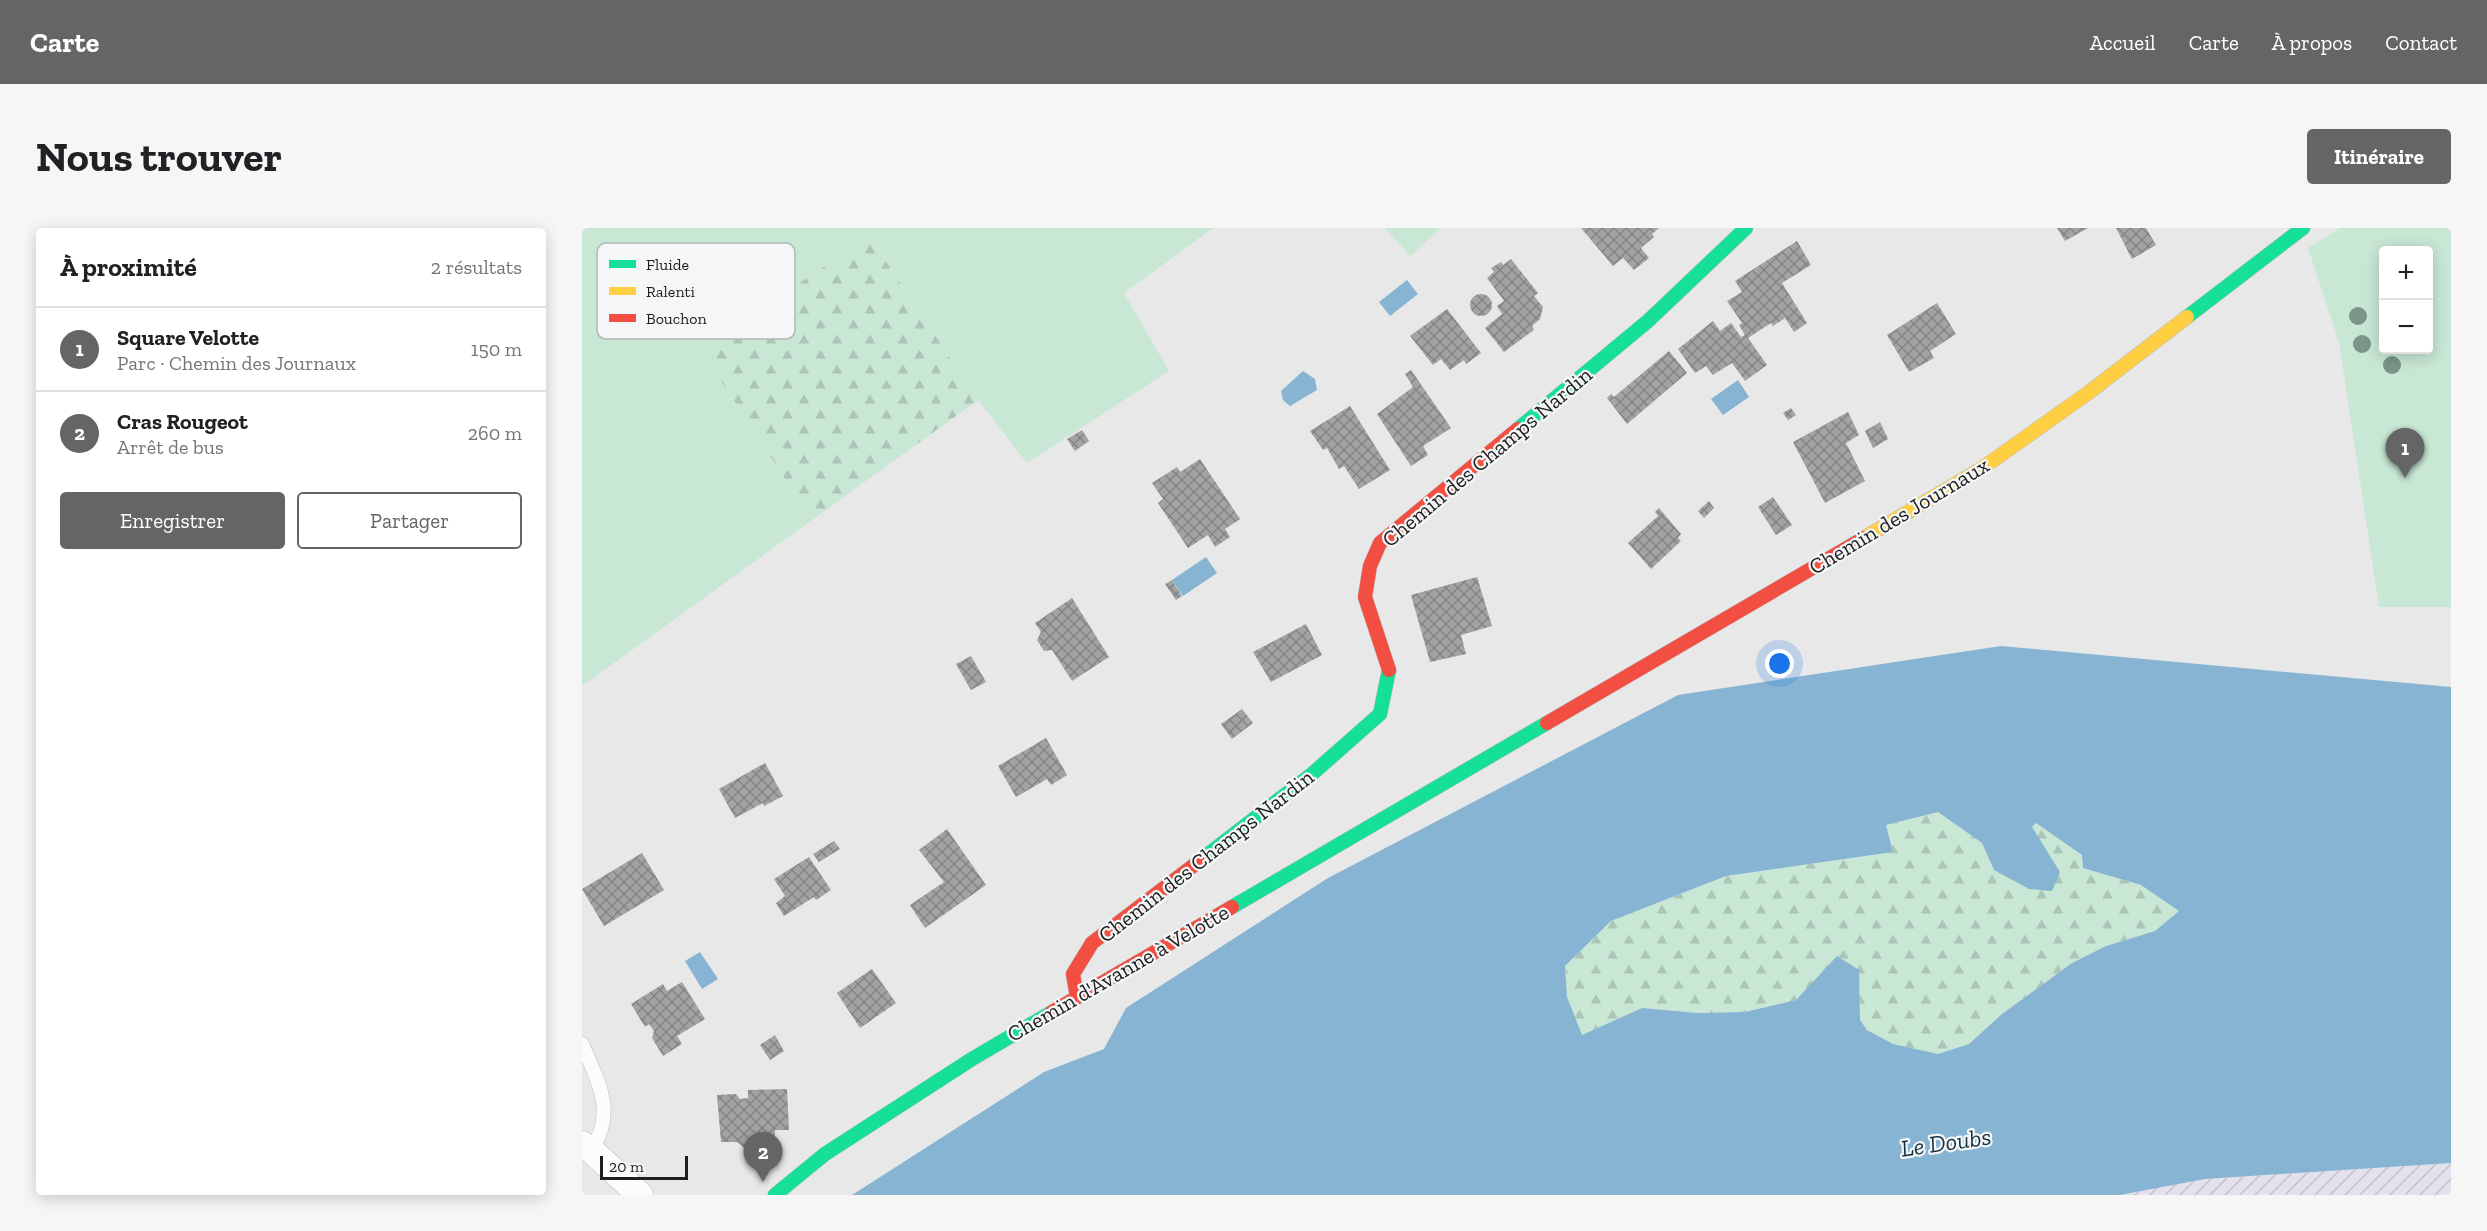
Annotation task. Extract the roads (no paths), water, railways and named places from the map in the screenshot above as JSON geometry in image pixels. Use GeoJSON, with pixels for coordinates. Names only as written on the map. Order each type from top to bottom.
{"type":"FeatureCollection","features":[{"type":"Feature","properties":{"kind":"street","name":"Chemin des Champs Nardin"},"geometry":{"type":"LineString","coordinates":[[1077,997],[1073,974],[1092,943],[1312,774],[1380,714],[1390,672],[1365,597],[1370,566],[1380,543],[1648,321],[1746,228]]}},
{"type":"Feature","properties":{"kind":"street","name":"Chemin des Journaux"},"geometry":{"type":"LineString","coordinates":[[1471,767],[1981,469],[2097,386],[2303,228]]}},
{"type":"Feature","properties":{"kind":"street","name":"Chemin d'Avanne à Velotte"},"geometry":{"type":"LineString","coordinates":[[775,1195],[825,1154],[972,1059],[1471,767]]}},
{"type":"Feature","properties":{"kind":"street"},"geometry":{"type":"LineString","coordinates":[[587,1147],[640,1195]]}},
{"type":"Feature","properties":{"kind":"lane"},"geometry":{"type":"LineString","coordinates":[[582,1044],[601,1087],[605,1117],[601,1135],[587,1147]]}},
{"type":"Feature","properties":{"kind":"water"},"geometry":{"type":"Polygon","coordinates":[[[1407,280],[1418,294],[1390,316],[1379,302],[1407,280]]]}},
{"type":"Feature","properties":{"kind":"water"},"geometry":{"type":"Polygon","coordinates":[[[1303,371],[1315,379],[1317,390],[1290,406],[1283,400],[1281,391],[1303,371]]]}},
{"type":"Feature","properties":{"kind":"water"},"geometry":{"type":"Polygon","coordinates":[[[1738,380],[1749,397],[1723,415],[1711,399],[1738,380]]]}},
{"type":"Feature","properties":{"kind":"water"},"geometry":{"type":"Polygon","coordinates":[[[1206,557],[1217,573],[1183,596],[1172,580],[1206,557]]]}},
{"type":"Feature","properties":{"kind":"water","name":"Le Doubs"},"geometry":{"type":"Polygon","coordinates":[[[2001,646],[2451,687],[2451,1163],[2205,1179],[2120,1195],[852,1195],[1044,1072],[1104,1049],[1126,1008],[1328,878],[1678,695],[2001,646]],[[1938,812],[1886,825],[1893,852],[1726,876],[1611,921],[1565,966],[1567,997],[1582,1035],[1642,1008],[1697,1013],[1745,1012],[1796,1000],[1837,956],[1859,970],[1860,1020],[1867,1030],[1893,1044],[1938,1054],[1969,1044],[2002,1014],[2072,963],[2106,946],[2155,931],[2179,911],[2141,885],[2083,868],[2082,855],[2036,823],[2032,827],[2060,872],[2052,891],[2029,889],[1994,870],[1982,843],[1938,812]]]}},
{"type":"Feature","properties":{"kind":"water"},"geometry":{"type":"Polygon","coordinates":[[[700,952],[718,979],[702,989],[685,961],[700,952]]]}},
{"type":"Feature","properties":{"kind":"place","name":"Square Velotte"},"geometry":{"type":"Point","coordinates":[2405,478]}},
{"type":"Feature","properties":{"kind":"place","name":"Cras Rougeot"},"geometry":{"type":"Point","coordinates":[763,1182]}}]}
